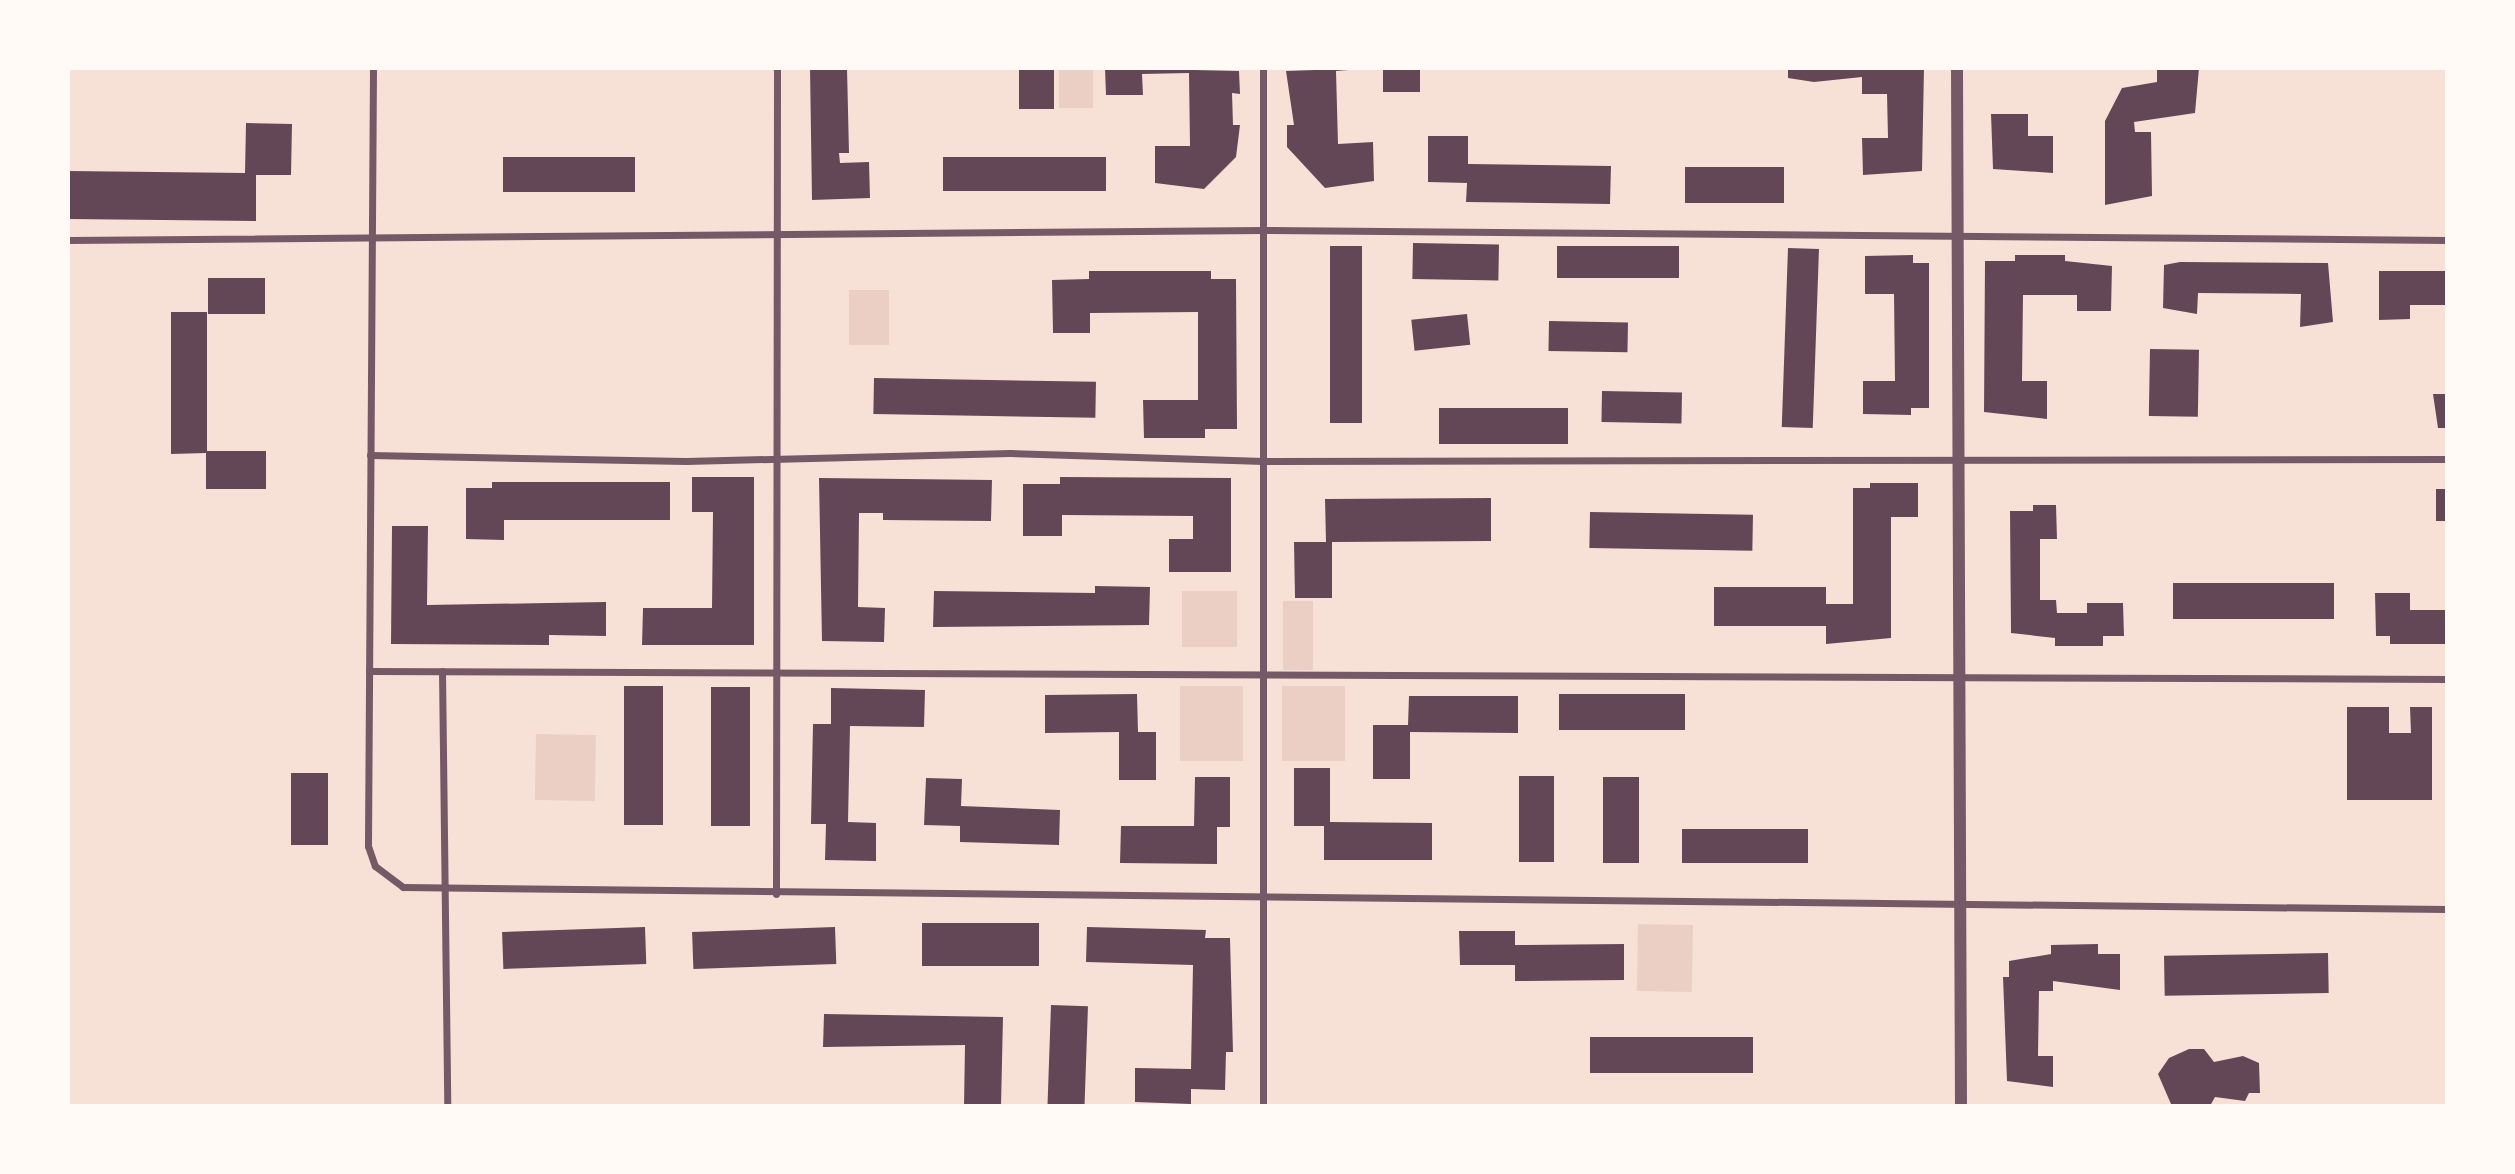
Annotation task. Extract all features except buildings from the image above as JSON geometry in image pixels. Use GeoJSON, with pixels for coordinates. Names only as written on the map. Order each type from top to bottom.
{"type":"FeatureCollection","features":[{"type":"Feature","properties":{"kind":"street"},"geometry":{"type":"LineString","coordinates":[[373,68],[368,846],[375,866],[403,887],[443,890],[776,894],[1959,900],[2447,909]]}},
{"type":"Feature","properties":{"kind":"street"},"geometry":{"type":"LineString","coordinates":[[776,894],[775,671],[779,457],[777,68]]}},
{"type":"Feature","properties":{"kind":"street"},"geometry":{"type":"LineString","coordinates":[[1263,68],[1263,1106]]}},
{"type":"Feature","properties":{"kind":"street"},"geometry":{"type":"LineString","coordinates":[[1957,68],[1961,1106]]}},
{"type":"Feature","properties":{"kind":"street"},"geometry":{"type":"LineString","coordinates":[[68,240],[370,239],[776,231],[1264,230],[2447,240]]}},
{"type":"Feature","properties":{"kind":"street"},"geometry":{"type":"LineString","coordinates":[[370,454],[779,457],[1010,453],[1264,461],[2447,459]]}},
{"type":"Feature","properties":{"kind":"street"},"geometry":{"type":"LineString","coordinates":[[369,671],[775,671],[1958,680],[2447,679]]}},
{"type":"Feature","properties":{"kind":"street"},"geometry":{"type":"LineString","coordinates":[[442,671],[447,1106]]}},
{"type":"Feature","properties":{"kind":"shaded area"},"geometry":{"type":"Polygon","coordinates":[[[1059,68],[1093,68],[1093,108],[1059,108],[1059,68]]]}},
{"type":"Feature","properties":{"kind":"shaded area"},"geometry":{"type":"Polygon","coordinates":[[[849,290],[889,290],[889,345],[849,345],[849,290]]]}},
{"type":"Feature","properties":{"kind":"shaded area"},"geometry":{"type":"Polygon","coordinates":[[[1182,591],[1237,591],[1237,647],[1182,647],[1182,591]]]}},
{"type":"Feature","properties":{"kind":"shaded area"},"geometry":{"type":"Polygon","coordinates":[[[1283,601],[1313,601],[1313,670],[1283,670],[1283,601]]]}},
{"type":"Feature","properties":{"kind":"shaded area"},"geometry":{"type":"Polygon","coordinates":[[[1180,686],[1243,686],[1243,761],[1180,761],[1180,686]]]}},
{"type":"Feature","properties":{"kind":"shaded area"},"geometry":{"type":"Polygon","coordinates":[[[1282,686],[1345,686],[1345,761],[1282,761],[1282,686]]]}},
{"type":"Feature","properties":{"kind":"shaded area"},"geometry":{"type":"Polygon","coordinates":[[[536,734],[596,735],[595,801],[535,800],[536,734]]]}},
{"type":"Feature","properties":{"kind":"shaded area"},"geometry":{"type":"Polygon","coordinates":[[[1638,924],[1693,925],[1692,992],[1637,991],[1638,924]]]}}]}
